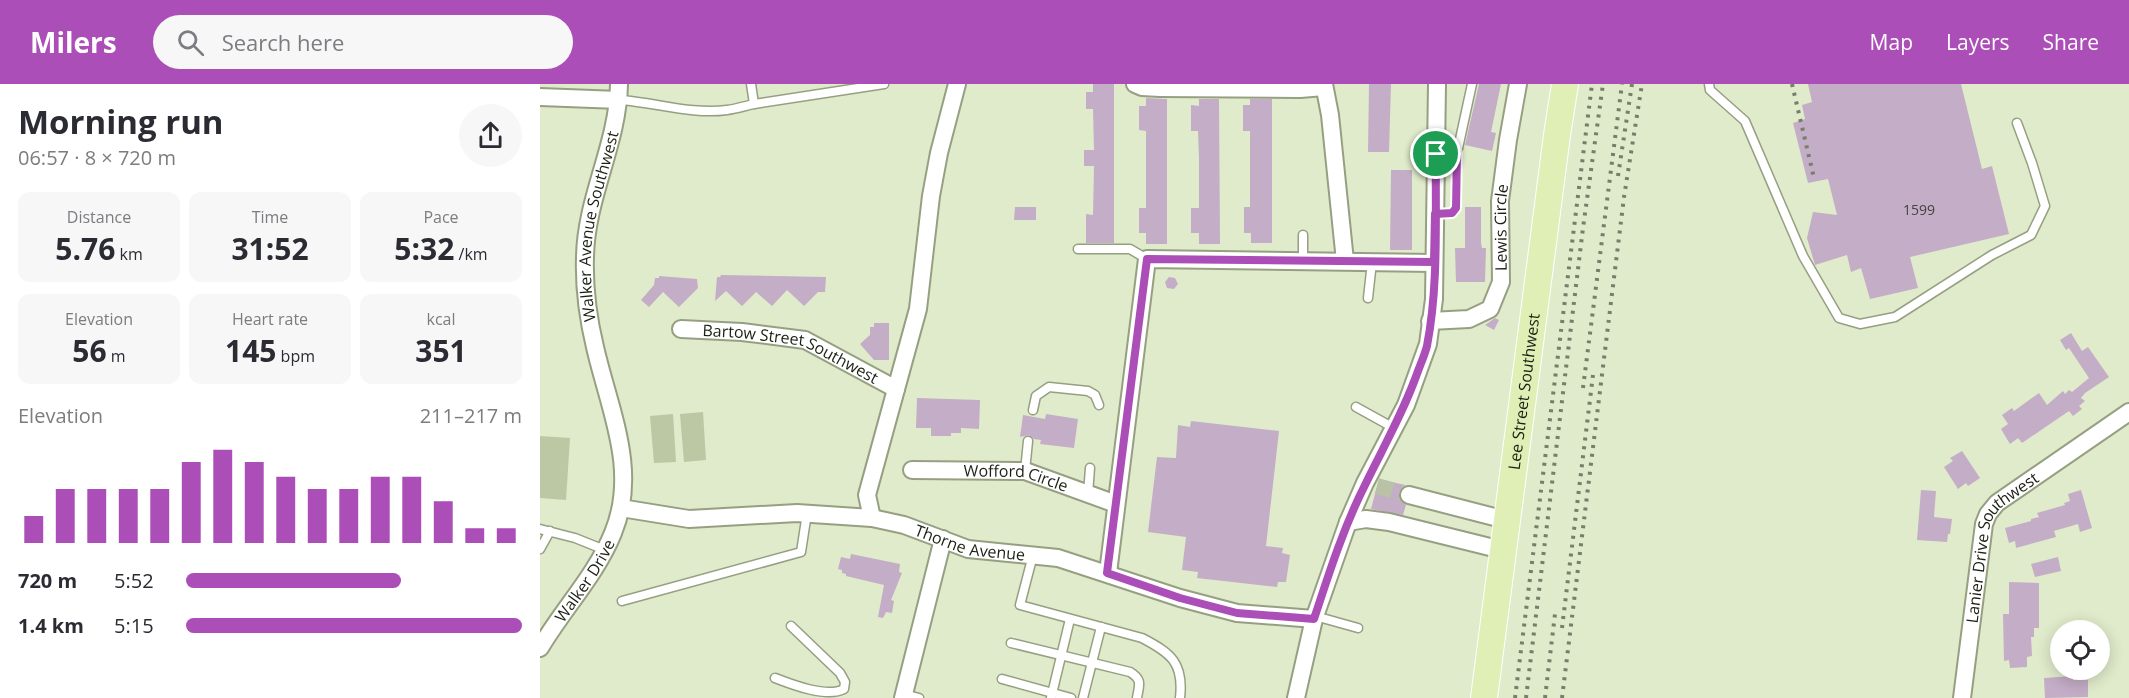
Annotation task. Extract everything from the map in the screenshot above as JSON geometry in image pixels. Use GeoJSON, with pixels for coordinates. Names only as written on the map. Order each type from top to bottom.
{"type":"FeatureCollection","features":[{"type":"Feature","properties":{"kind":"main road","name":"Lee Street Southwest"},"geometry":{"type":"LineString","coordinates":[[1484,698],[1565,84]]}},
{"type":"Feature","properties":{"kind":"street"},"geometry":{"type":"LineString","coordinates":[[872,518],[867,495],[918,309],[931,196],[939,153],[957,84]]}},
{"type":"Feature","properties":{"kind":"street"},"geometry":{"type":"LineString","coordinates":[[1135,84],[1142,87],[1160,88],[1300,89],[1324,85],[1330,115],[1345,261]]}},
{"type":"Feature","properties":{"kind":"street"},"geometry":{"type":"LineString","coordinates":[[1296,698],[1314,618],[1348,522],[1371,485],[1406,405],[1428,344],[1434,299],[1437,84]]}},
{"type":"Feature","properties":{"kind":"street","name":"Lewis Circle"},"geometry":{"type":"LineString","coordinates":[[1430,321],[1469,319],[1490,309],[1501,282],[1500,201],[1518,84]]}},
{"type":"Feature","properties":{"kind":"street"},"geometry":{"type":"LineString","coordinates":[[540,97],[619,92]]}},
{"type":"Feature","properties":{"kind":"street","name":"Walker Avenue Southwest"},"geometry":{"type":"LineString","coordinates":[[619,92],[612,138],[589,220],[585,273],[594,346],[622,453],[621,508]]}},
{"type":"Feature","properties":{"kind":"street"},"geometry":{"type":"LineString","coordinates":[[1107,573],[1147,259],[1434,262]]}},
{"type":"Feature","properties":{"kind":"street","name":"Bartow Street Southwest"},"geometry":{"type":"LineString","coordinates":[[681,329],[742,332],[805,340],[896,389]]}},
{"type":"Feature","properties":{"kind":"street","name":"Lanier Drive Southwest"},"geometry":{"type":"LineString","coordinates":[[1962,698],[1984,524],[1988,514],[1997,503],[2129,412]]}},
{"type":"Feature","properties":{"kind":"street","name":"Wofford Circle"},"geometry":{"type":"LineString","coordinates":[[912,470],[1025,471],[1116,504]]}},
{"type":"Feature","properties":{"kind":"street"},"geometry":{"type":"LineString","coordinates":[[1409,495],[1506,520]]}},
{"type":"Feature","properties":{"kind":"street","name":"Thorne Avenue"},"geometry":{"type":"LineString","coordinates":[[621,508],[689,519],[807,513],[872,518],[904,525],[968,549],[1058,558],[1180,598],[1237,613],[1314,618]]}},
{"type":"Feature","properties":{"kind":"street","name":"Walker Drive"},"geometry":{"type":"LineString","coordinates":[[540,648],[605,550],[621,508]]}},
{"type":"Feature","properties":{"kind":"street"},"geometry":{"type":"LineString","coordinates":[[1348,522],[1366,519],[1389,522],[1502,550]]}},
{"type":"Feature","properties":{"kind":"street"},"geometry":{"type":"LineString","coordinates":[[909,697],[943,539]]}},
{"type":"Feature","properties":{"kind":"lane"},"geometry":{"type":"LineString","coordinates":[[751,84],[754,104]]}},
{"type":"Feature","properties":{"kind":"lane"},"geometry":{"type":"LineString","coordinates":[[619,92],[640,101],[679,109],[725,111],[754,104],[884,84]]}},
{"type":"Feature","properties":{"kind":"lane"},"geometry":{"type":"LineString","coordinates":[[1435,214],[1452,213],[1456,208],[1457,153],[1472,84]]}},
{"type":"Feature","properties":{"kind":"lane"},"geometry":{"type":"LineString","coordinates":[[1709,84],[1710,90],[1745,121],[1803,256],[1839,318],[1860,324],[1895,317],[1992,255],[2031,235],[2045,206],[2017,123]]}},
{"type":"Feature","properties":{"kind":"lane"},"geometry":{"type":"LineString","coordinates":[[1436,154],[1457,153]]}},
{"type":"Feature","properties":{"kind":"lane"},"geometry":{"type":"LineString","coordinates":[[1303,235],[1303,261]]}},
{"type":"Feature","properties":{"kind":"lane"},"geometry":{"type":"LineString","coordinates":[[1078,249],[1130,249],[1147,259]]}},
{"type":"Feature","properties":{"kind":"lane"},"geometry":{"type":"LineString","coordinates":[[1368,298],[1372,261]]}},
{"type":"Feature","properties":{"kind":"lane"},"geometry":{"type":"LineString","coordinates":[[1032,410],[1036,396],[1049,387],[1088,391],[1095,395],[1099,405]]}},
{"type":"Feature","properties":{"kind":"lane"},"geometry":{"type":"LineString","coordinates":[[1356,407],[1395,428]]}},
{"type":"Feature","properties":{"kind":"lane"},"geometry":{"type":"LineString","coordinates":[[1025,471],[1028,441]]}},
{"type":"Feature","properties":{"kind":"lane"},"geometry":{"type":"LineString","coordinates":[[1088,494],[1090,468]]}},
{"type":"Feature","properties":{"kind":"lane"},"geometry":{"type":"LineString","coordinates":[[622,601],[801,552],[807,513]]}},
{"type":"Feature","properties":{"kind":"lane"},"geometry":{"type":"LineString","coordinates":[[540,529],[575,538],[605,550]]}},
{"type":"Feature","properties":{"kind":"lane"},"geometry":{"type":"LineString","coordinates":[[540,549],[550,531]]}},
{"type":"Feature","properties":{"kind":"lane"},"geometry":{"type":"LineString","coordinates":[[1033,555],[1020,605],[1142,638],[1172,657],[1180,670],[1180,698]]}},
{"type":"Feature","properties":{"kind":"lane"},"geometry":{"type":"LineString","coordinates":[[1314,618],[1358,628]]}},
{"type":"Feature","properties":{"kind":"lane"},"geometry":{"type":"LineString","coordinates":[[1052,695],[1070,619]]}},
{"type":"Feature","properties":{"kind":"lane"},"geometry":{"type":"LineString","coordinates":[[775,678],[823,695],[834,696],[844,689],[845,682],[840,673],[791,626]]}},
{"type":"Feature","properties":{"kind":"lane"},"geometry":{"type":"LineString","coordinates":[[1083,698],[1101,627]]}},
{"type":"Feature","properties":{"kind":"lane"},"geometry":{"type":"LineString","coordinates":[[1011,643],[1130,672],[1138,677],[1140,684],[1137,698]]}},
{"type":"Feature","properties":{"kind":"lane"},"geometry":{"type":"LineString","coordinates":[[1002,679],[1052,695],[1071,698]]}},
{"type":"Feature","properties":{"kind":"green space"},"geometry":{"type":"Polygon","coordinates":[[[703,412],[706,460],[684,462],[680,414],[703,412]]]}},
{"type":"Feature","properties":{"kind":"green space"},"geometry":{"type":"Polygon","coordinates":[[[673,414],[676,462],[654,463],[650,416],[673,414]]]}},
{"type":"Feature","properties":{"kind":"green space"},"geometry":{"type":"Polygon","coordinates":[[[540,436],[570,438],[566,500],[540,498],[540,436]]]}},
{"type":"Feature","properties":{"kind":"building"},"geometry":{"type":"Polygon","coordinates":[[[1093,84],[1114,84],[1114,243],[1086,243],[1086,214],[1093,215],[1094,166],[1084,166],[1084,150],[1094,150],[1093,109],[1086,109],[1086,92],[1093,92],[1093,84]]]}},
{"type":"Feature","properties":{"kind":"building"},"geometry":{"type":"Polygon","coordinates":[[[1369,84],[1391,84],[1389,152],[1368,152],[1369,84]]]}},
{"type":"Feature","properties":{"kind":"building"},"geometry":{"type":"Polygon","coordinates":[[[1479,84],[1501,84],[1491,132],[1496,133],[1492,151],[1465,145],[1479,84]]]}},
{"type":"Feature","properties":{"kind":"building"},"geometry":{"type":"Polygon","coordinates":[[[1808,84],[1961,84],[1982,169],[1992,166],[2009,234],[1910,257],[1918,288],[1870,299],[1861,268],[1851,272],[1847,255],[1815,265],[1807,238],[1813,212],[1837,215],[1828,179],[1808,183],[1793,123],[1805,119],[1802,105],[1812,102],[1808,84]]]}},
{"type":"Feature","properties":{"kind":"building"},"geometry":{"type":"Polygon","coordinates":[[[1146,98],[1167,99],[1167,244],[1146,244],[1146,233],[1139,233],[1139,208],[1146,208],[1146,131],[1139,130],[1139,106],[1146,106],[1146,98]]]}},
{"type":"Feature","properties":{"kind":"building"},"geometry":{"type":"Polygon","coordinates":[[[1199,99],[1219,99],[1220,244],[1199,244],[1199,233],[1191,233],[1191,208],[1199,208],[1199,158],[1198,131],[1191,131],[1191,105],[1199,106],[1199,99]]]}},
{"type":"Feature","properties":{"kind":"building"},"geometry":{"type":"Polygon","coordinates":[[[1250,99],[1272,99],[1272,243],[1251,243],[1251,233],[1244,233],[1244,207],[1250,207],[1250,131],[1243,131],[1243,105],[1250,105],[1250,99]]]}},
{"type":"Feature","properties":{"kind":"building"},"geometry":{"type":"Polygon","coordinates":[[[1391,170],[1412,170],[1412,250],[1390,250],[1391,170]]]}},
{"type":"Feature","properties":{"kind":"building"},"geometry":{"type":"Polygon","coordinates":[[[1015,207],[1036,207],[1036,220],[1014,220],[1015,207]]]}},
{"type":"Feature","properties":{"kind":"building"},"geometry":{"type":"Polygon","coordinates":[[[1465,207],[1481,207],[1481,243],[1482,248],[1486,248],[1485,282],[1456,282],[1455,248],[1465,248],[1465,207]]]}},
{"type":"Feature","properties":{"kind":"building"},"geometry":{"type":"Polygon","coordinates":[[[721,275],[826,277],[825,292],[818,292],[804,306],[787,290],[772,306],[756,292],[742,306],[726,291],[715,301],[717,277],[721,275]]]}},
{"type":"Feature","properties":{"kind":"building"},"geometry":{"type":"Polygon","coordinates":[[[659,276],[697,279],[698,288],[679,307],[663,292],[649,307],[641,300],[654,285],[655,278],[659,276]]]}},
{"type":"Feature","properties":{"kind":"building"},"geometry":{"type":"Polygon","coordinates":[[[1169,277],[1175,278],[1178,284],[1174,289],[1167,288],[1165,282],[1169,277]]]}},
{"type":"Feature","properties":{"kind":"building"},"geometry":{"type":"Polygon","coordinates":[[[1495,318],[1499,320],[1494,330],[1485,325],[1495,318]]]}},
{"type":"Feature","properties":{"kind":"building"},"geometry":{"type":"Polygon","coordinates":[[[874,323],[889,323],[889,360],[874,360],[860,344],[870,335],[870,327],[874,327],[874,323]]]}},
{"type":"Feature","properties":{"kind":"building"},"geometry":{"type":"Polygon","coordinates":[[[2071,333],[2082,351],[2088,347],[2109,377],[2085,393],[2081,398],[2085,401],[2079,406],[2082,409],[2073,416],[2069,411],[2022,443],[2018,438],[2010,444],[2001,429],[2008,424],[2002,415],[2012,408],[2014,411],[2039,393],[2047,405],[2063,391],[2065,394],[2069,390],[2072,392],[2089,378],[2069,348],[2066,350],[2060,340],[2071,333]]]}},
{"type":"Feature","properties":{"kind":"building"},"geometry":{"type":"Polygon","coordinates":[[[917,398],[980,400],[979,429],[961,428],[961,433],[951,433],[951,436],[931,436],[931,428],[916,428],[917,398]]]}},
{"type":"Feature","properties":{"kind":"building"},"geometry":{"type":"Polygon","coordinates":[[[1046,414],[1078,419],[1074,448],[1040,444],[1041,440],[1029,435],[1020,437],[1023,415],[1045,419],[1046,414]]]}},
{"type":"Feature","properties":{"kind":"building"},"geometry":{"type":"Polygon","coordinates":[[[1191,421],[1279,431],[1266,546],[1283,548],[1282,553],[1290,555],[1286,582],[1278,582],[1277,587],[1197,578],[1198,572],[1182,570],[1186,537],[1148,532],[1157,457],[1176,458],[1178,425],[1190,427],[1191,421]]]}},
{"type":"Feature","properties":{"kind":"building"},"geometry":{"type":"Polygon","coordinates":[[[1962,451],[1980,478],[1958,489],[1944,467],[1953,461],[1950,458],[1962,451]]]}},
{"type":"Feature","properties":{"kind":"building"},"geometry":{"type":"Polygon","coordinates":[[[1379,479],[1405,485],[1399,493],[1399,498],[1406,505],[1403,515],[1371,509],[1379,479]]]}},
{"type":"Feature","properties":{"kind":"building"},"geometry":{"type":"Polygon","coordinates":[[[1921,490],[1936,491],[1934,517],[1952,519],[1947,542],[1917,540],[1921,490]]]}},
{"type":"Feature","properties":{"kind":"building"},"geometry":{"type":"Polygon","coordinates":[[[2081,490],[2092,528],[2080,532],[2078,524],[2054,531],[2056,537],[2016,548],[2015,541],[2009,543],[2005,528],[2031,521],[2039,517],[2037,513],[2065,505],[2064,503],[2070,501],[2068,494],[2081,490]]]}},
{"type":"Feature","properties":{"kind":"building"},"geometry":{"type":"Polygon","coordinates":[[[851,554],[900,564],[899,572],[902,573],[891,600],[894,601],[892,613],[886,612],[883,618],[878,617],[884,585],[846,576],[842,570],[838,569],[841,557],[850,559],[851,554]]]}},
{"type":"Feature","properties":{"kind":"building"},"geometry":{"type":"Polygon","coordinates":[[[2058,557],[2061,571],[2035,577],[2031,564],[2058,557]]]}},
{"type":"Feature","properties":{"kind":"building"},"geometry":{"type":"Polygon","coordinates":[[[2009,582],[2039,583],[2039,628],[2034,628],[2034,637],[2031,637],[2032,656],[2027,657],[2027,667],[2010,668],[2009,660],[2004,661],[2003,614],[2009,614],[2009,582]]]}},
{"type":"Feature","properties":{"kind":"building"},"geometry":{"type":"Polygon","coordinates":[[[2044,678],[2088,680],[2088,697],[2045,698],[2044,678]]]}},
{"type":"Feature","properties":{"kind":"tunnel"},"geometry":{"type":"LineString","coordinates":[[1377,486],[1409,495]]}},
{"type":"Feature","properties":{"kind":"railway"},"geometry":{"type":"LineString","coordinates":[[1515,698],[1592,84]]}},
{"type":"Feature","properties":{"kind":"railway"},"geometry":{"type":"LineString","coordinates":[[1526,698],[1583,228],[1603,84]]}},
{"type":"Feature","properties":{"kind":"railway"},"geometry":{"type":"LineString","coordinates":[[1583,388],[1622,84]]}},
{"type":"Feature","properties":{"kind":"railway"},"geometry":{"type":"LineString","coordinates":[[1618,176],[1632,84]]}},
{"type":"Feature","properties":{"kind":"railway"},"geometry":{"type":"LineString","coordinates":[[1562,698],[1624,197],[1642,84]]}},
{"type":"Feature","properties":{"kind":"railway"},"geometry":{"type":"LineString","coordinates":[[1792,84],[1814,178]]}},
{"type":"Feature","properties":{"kind":"railway"},"geometry":{"type":"LineString","coordinates":[[1562,628],[1593,375]]}},
{"type":"Feature","properties":{"kind":"railway"},"geometry":{"type":"LineString","coordinates":[[1545,698],[1555,614]]}},
{"type":"Feature","properties":{"kind":"route"},"geometry":{"type":"LineString","coordinates":[[1436,154],[1434,262],[1434,299],[1428,344],[1406,405],[1365,483],[1348,522],[1314,619],[1237,613],[1180,598],[1107,573],[1147,259],[1434,262],[1435,214],[1452,213],[1456,208],[1457,153],[1436,154]]}}]}
